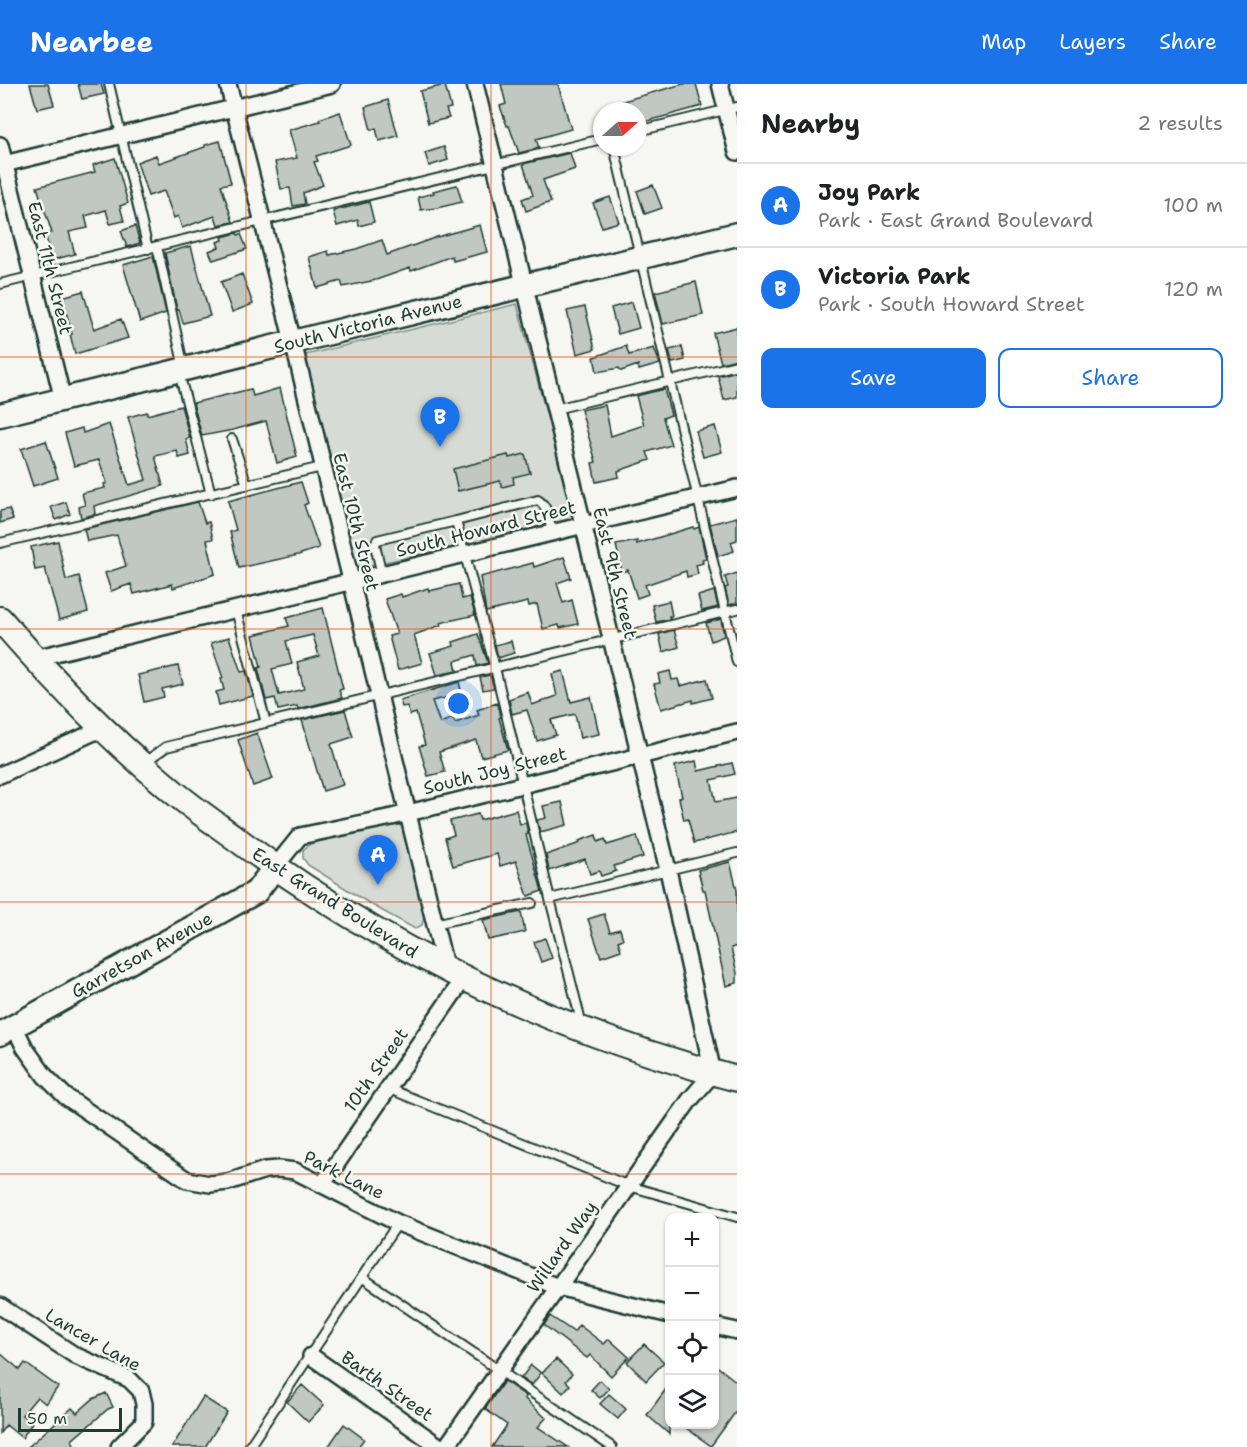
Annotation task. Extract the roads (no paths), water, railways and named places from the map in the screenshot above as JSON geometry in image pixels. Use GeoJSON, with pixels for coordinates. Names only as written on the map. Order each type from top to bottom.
{"type":"FeatureCollection","features":[{"type":"Feature","properties":{"kind":"main road","name":"East Grand Boulevard"},"geometry":{"type":"LineString","coordinates":[[0,619],[103,728],[190,805],[275,867],[351,916],[455,974],[584,1029],[737,1079]]}},
{"type":"Feature","properties":{"kind":"street","name":"East 10th Street"},"geometry":{"type":"LineString","coordinates":[[228,84],[434,924],[455,974]]}},
{"type":"Feature","properties":{"kind":"street"},"geometry":{"type":"LineString","coordinates":[[2,165],[332,84]]}},
{"type":"Feature","properties":{"kind":"street","name":"East 9th Street"},"geometry":{"type":"LineString","coordinates":[[475,84],[668,870],[713,1073]]}},
{"type":"Feature","properties":{"kind":"street"},"geometry":{"type":"LineString","coordinates":[[720,84],[732,108],[737,152]]}},
{"type":"Feature","properties":{"kind":"street","name":"East 11th Street"},"geometry":{"type":"LineString","coordinates":[[0,145],[2,165],[63,400]]}},
{"type":"Feature","properties":{"kind":"street","name":"South Victoria Avenue"},"geometry":{"type":"LineString","coordinates":[[0,416],[737,234]]}},
{"type":"Feature","properties":{"kind":"street","name":"South Howard Street"},"geometry":{"type":"LineString","coordinates":[[35,658],[737,488]]}},
{"type":"Feature","properties":{"kind":"street"},"geometry":{"type":"LineString","coordinates":[[0,775],[103,728]]}},
{"type":"Feature","properties":{"kind":"street","name":"South Joy Street"},"geometry":{"type":"LineString","coordinates":[[275,867],[300,836],[407,813],[737,732]]}},
{"type":"Feature","properties":{"kind":"street","name":"Garretson Avenue"},"geometry":{"type":"LineString","coordinates":[[7,1030],[256,892],[275,867]]}},
{"type":"Feature","properties":{"kind":"street","name":"10th Street"},"geometry":{"type":"LineString","coordinates":[[322,1185],[387,1088],[455,974]]}},
{"type":"Feature","properties":{"kind":"street","name":"Park Lane"},"geometry":{"type":"LineString","coordinates":[[7,1030],[25,1048],[45,1076],[65,1096],[187,1180],[210,1184],[228,1182],[247,1175],[279,1169],[295,1171],[398,1223],[558,1287],[665,1313]]}},
{"type":"Feature","properties":{"kind":"street","name":"Willard Way"},"geometry":{"type":"LineString","coordinates":[[446,1447],[689,1101],[713,1073]]}},
{"type":"Feature","properties":{"kind":"street","name":"Lancer Lane"},"geometry":{"type":"LineString","coordinates":[[0,1306],[76,1356],[129,1379],[141,1391],[144,1422],[120,1447]]}},
{"type":"Feature","properties":{"kind":"street"},"geometry":{"type":"LineString","coordinates":[[719,1327],[737,1331]]}},
{"type":"Feature","properties":{"kind":"street","name":"Barth Street"},"geometry":{"type":"LineString","coordinates":[[311,1356],[440,1447]]}},
{"type":"Feature","properties":{"kind":"lane"},"geometry":{"type":"LineString","coordinates":[[109,84],[148,249]]}},
{"type":"Feature","properties":{"kind":"lane"},"geometry":{"type":"LineString","coordinates":[[647,129],[732,108]]}},
{"type":"Feature","properties":{"kind":"lane"},"geometry":{"type":"LineString","coordinates":[[0,284],[593,141]]}},
{"type":"Feature","properties":{"kind":"lane"},"geometry":{"type":"LineString","coordinates":[[616,156],[737,662]]}},
{"type":"Feature","properties":{"kind":"lane"},"geometry":{"type":"LineString","coordinates":[[158,246],[182,370],[211,494]]}},
{"type":"Feature","properties":{"kind":"lane"},"geometry":{"type":"LineString","coordinates":[[555,409],[737,365]]}},
{"type":"Feature","properties":{"kind":"lane"},"geometry":{"type":"LineString","coordinates":[[232,439],[247,485]]}},
{"type":"Feature","properties":{"kind":"lane"},"geometry":{"type":"LineString","coordinates":[[0,543],[322,467]]}},
{"type":"Feature","properties":{"kind":"lane"},"geometry":{"type":"LineString","coordinates":[[382,575],[375,545],[377,540],[537,500],[544,504],[547,510],[552,533]]}},
{"type":"Feature","properties":{"kind":"lane"},"geometry":{"type":"LineString","coordinates":[[456,521],[495,668],[550,899],[584,1029]]}},
{"type":"Feature","properties":{"kind":"lane"},"geometry":{"type":"LineString","coordinates":[[142,764],[166,747],[737,609]]}},
{"type":"Feature","properties":{"kind":"lane"},"geometry":{"type":"LineString","coordinates":[[237,610],[266,723]]}},
{"type":"Feature","properties":{"kind":"lane"},"geometry":{"type":"LineString","coordinates":[[550,899],[737,853]]}},
{"type":"Feature","properties":{"kind":"lane"},"geometry":{"type":"LineString","coordinates":[[434,924],[532,903]]}},
{"type":"Feature","properties":{"kind":"lane"},"geometry":{"type":"LineString","coordinates":[[387,1088],[629,1186],[737,1217]]}},
{"type":"Feature","properties":{"kind":"lane"},"geometry":{"type":"LineString","coordinates":[[249,1447],[398,1223]]}},
{"type":"Feature","properties":{"kind":"lane"},"geometry":{"type":"LineString","coordinates":[[363,1278],[612,1447]]}},
{"type":"Feature","properties":{"kind":"place","name":"Victoria Park"},"geometry":{"type":"Point","coordinates":[440,447]}},
{"type":"Feature","properties":{"kind":"place","name":"Joy Park"},"geometry":{"type":"Point","coordinates":[378,885]}}]}
